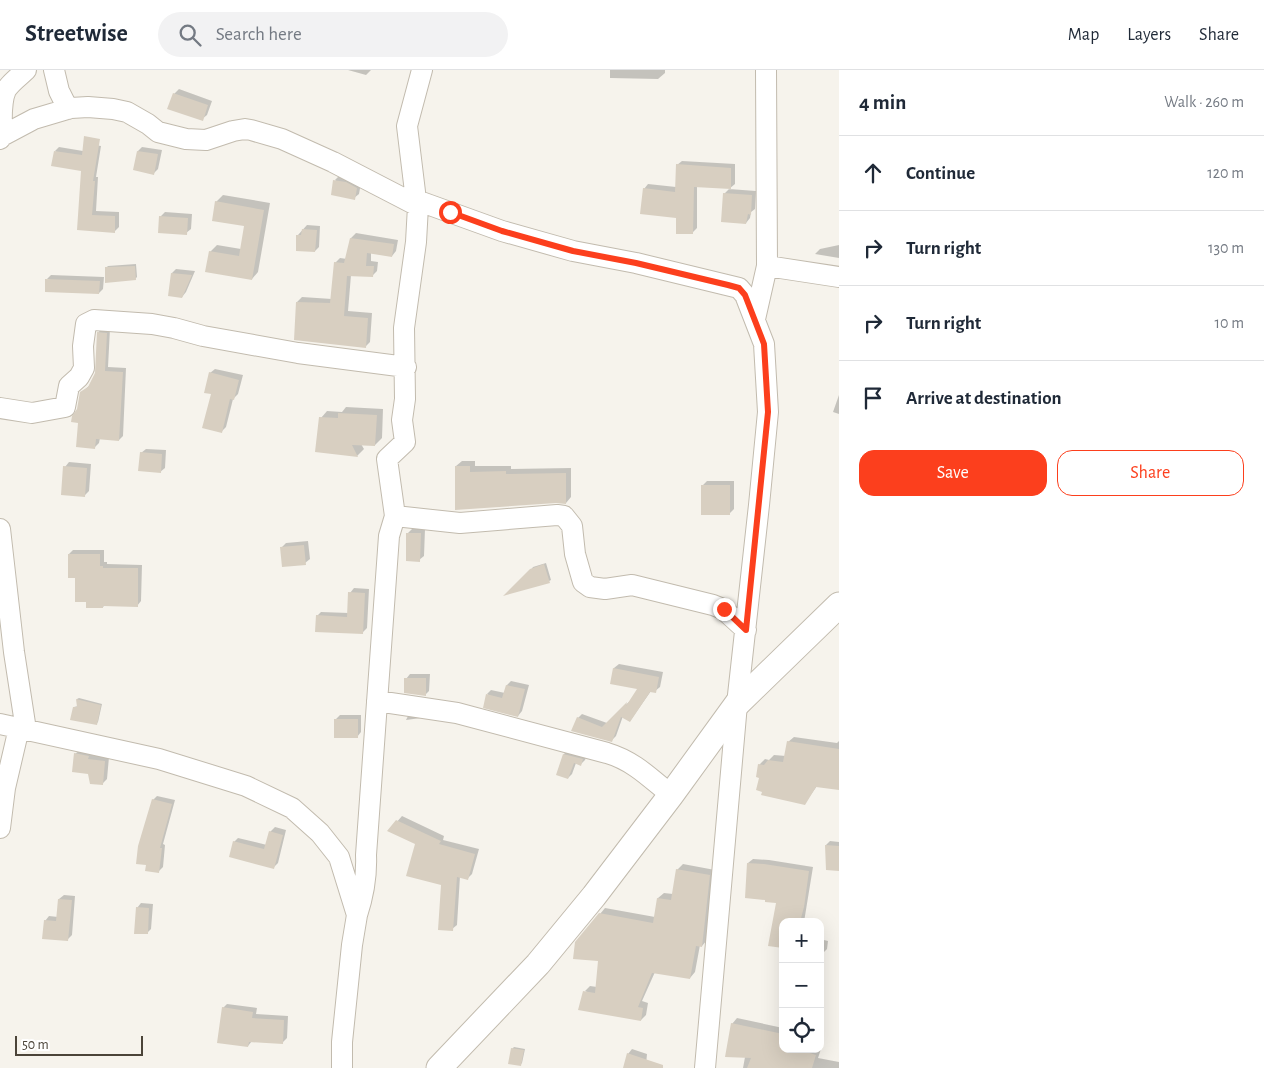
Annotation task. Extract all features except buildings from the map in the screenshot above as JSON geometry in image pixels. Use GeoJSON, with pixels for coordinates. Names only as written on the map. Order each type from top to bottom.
{"type":"FeatureCollection","features":[{"type":"Feature","properties":{"kind":"street"},"geometry":{"type":"LineString","coordinates":[[1,138],[1,106],[3,97],[7,89],[26,70]]}},
{"type":"Feature","properties":{"kind":"street"},"geometry":{"type":"LineString","coordinates":[[54,70],[59,91],[68,109]]}},
{"type":"Feature","properties":{"kind":"street"},"geometry":{"type":"LineString","coordinates":[[342,1068],[342,1042],[352,945],[357,914],[364,894],[367,876],[366,855],[389,536],[394,516],[387,459],[404,442],[402,420],[406,367],[404,328],[416,242],[417,203],[407,126],[422,70]]}},
{"type":"Feature","properties":{"kind":"street"},"geometry":{"type":"LineString","coordinates":[[755,319],[767,266],[766,70]]}},
{"type":"Feature","properties":{"kind":"street"},"geometry":{"type":"LineString","coordinates":[[1,138],[34,118],[68,109],[96,108],[127,112],[158,132],[186,139],[206,140],[233,131],[251,130],[282,140],[333,162],[417,203],[502,231],[564,248],[739,288],[745,295],[764,344],[768,412],[737,704],[705,1068]]}},
{"type":"Feature","properties":{"kind":"street"},"geometry":{"type":"LineString","coordinates":[[767,266],[839,277]]}},
{"type":"Feature","properties":{"kind":"street"},"geometry":{"type":"LineString","coordinates":[[0,408],[32,413],[65,407],[69,386],[79,377],[84,368],[83,346],[86,324],[94,320],[152,324],[219,339],[298,353],[406,367]]}},
{"type":"Feature","properties":{"kind":"street"},"geometry":{"type":"LineString","coordinates":[[394,516],[460,523],[557,514],[564,516],[572,526],[575,554],[579,568],[584,582],[590,587],[605,589],[632,585],[713,605],[724,609],[746,630]]}},
{"type":"Feature","properties":{"kind":"street"},"geometry":{"type":"LineString","coordinates":[[0,529],[14,652],[15,727],[0,828]]}},
{"type":"Feature","properties":{"kind":"street"},"geometry":{"type":"LineString","coordinates":[[439,1068],[538,964],[594,896],[737,704],[839,604]]}},
{"type":"Feature","properties":{"kind":"street"},"geometry":{"type":"LineString","coordinates":[[377,701],[457,712],[623,758],[643,771],[671,795]]}},
{"type":"Feature","properties":{"kind":"street"},"geometry":{"type":"LineString","coordinates":[[15,727],[159,759],[246,786],[292,808],[320,833],[339,857],[357,914]]}},
{"type":"Feature","properties":{"kind":"route"},"geometry":{"type":"LineString","coordinates":[[450,212],[502,231],[573,251],[636,263],[739,288],[745,295],[764,344],[768,412],[746,630],[724,609]]}}]}
